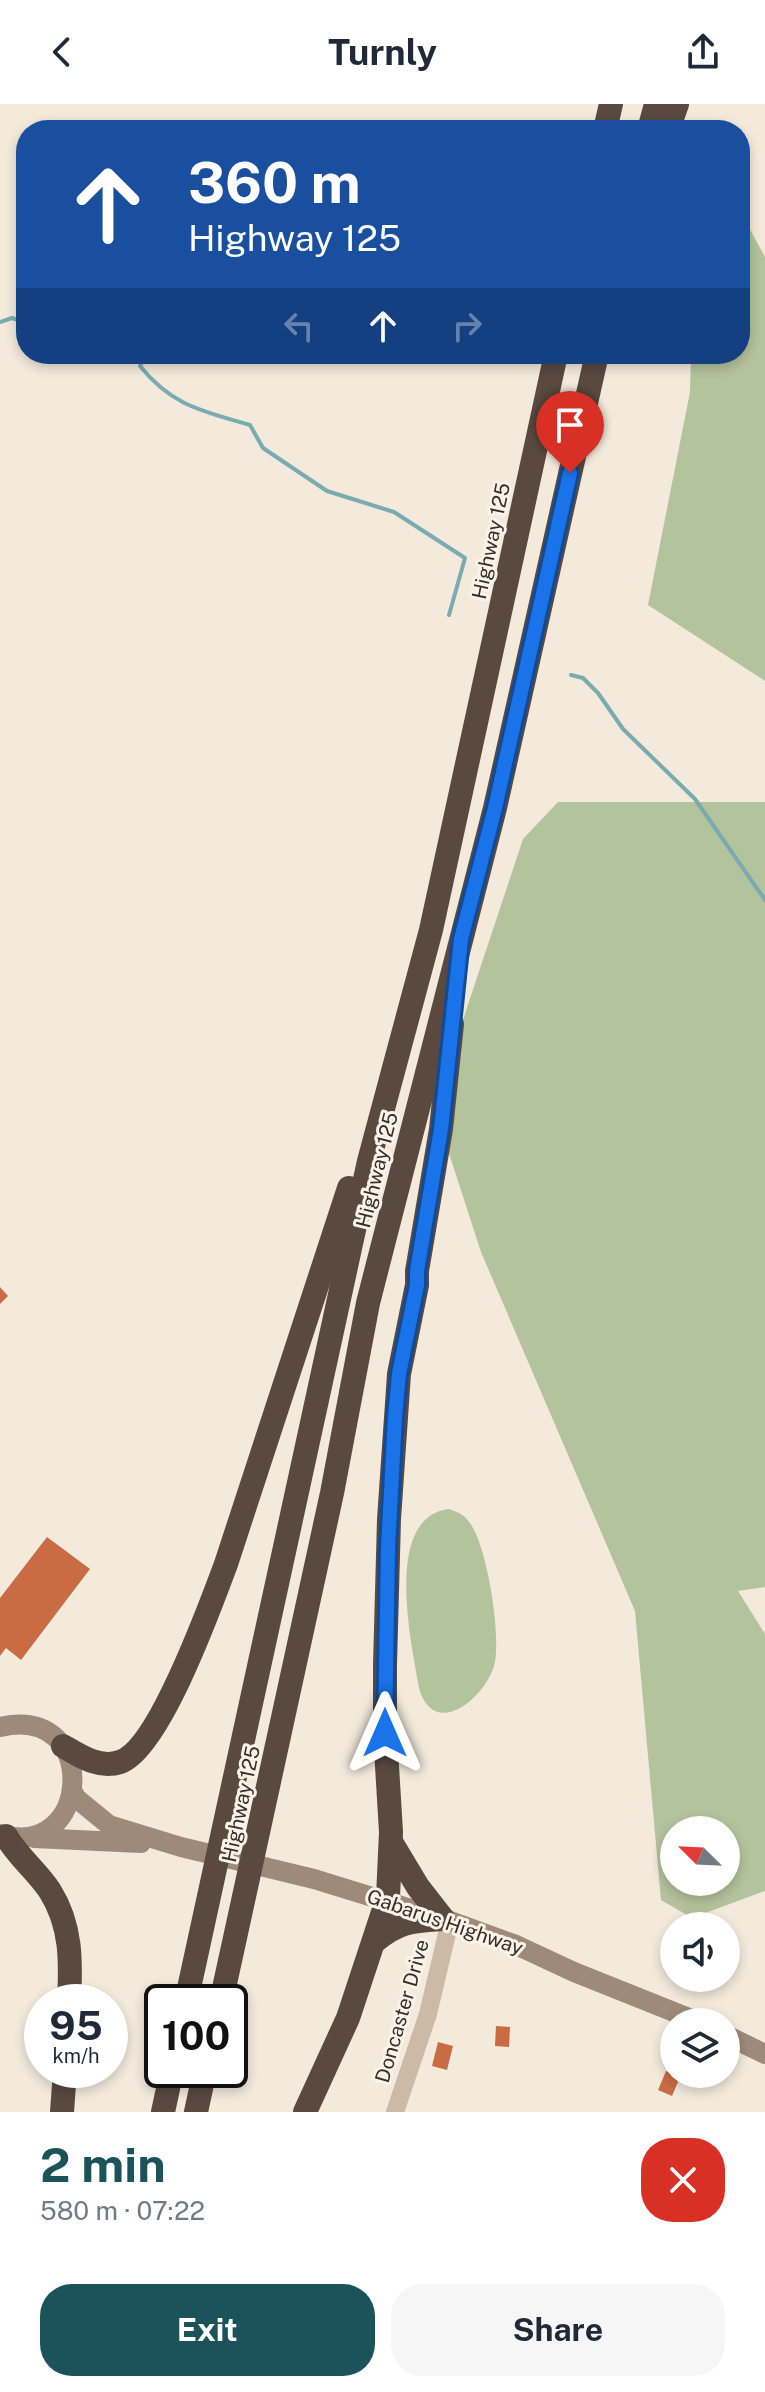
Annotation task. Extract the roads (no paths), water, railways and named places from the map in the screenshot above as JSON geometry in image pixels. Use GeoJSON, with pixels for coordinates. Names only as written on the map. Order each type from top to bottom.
{"type":"FeatureCollection","features":[{"type":"Feature","properties":{"kind":"highway","name":"Highway 125"},"geometry":{"type":"LineString","coordinates":[[190,1984],[369,1161],[431,930],[554,364]]}},
{"type":"Feature","properties":{"kind":"highway","name":"Highway 125"},"geometry":{"type":"LineString","coordinates":[[225,1984],[332,1493],[368,1303],[495,808],[595,364]]}},
{"type":"Feature","properties":{"kind":"highway"},"geometry":{"type":"LineString","coordinates":[[63,1746],[104,1764],[130,1757],[151,1732],[180,1675],[230,1552],[431,930]]}},
{"type":"Feature","properties":{"kind":"highway"},"geometry":{"type":"LineString","coordinates":[[305,2112],[348,2018],[387,1901],[391,1842],[385,1665],[395,1417],[399,1374],[417,1285],[441,1129],[461,939]]}},
{"type":"Feature","properties":{"kind":"highway"},"geometry":{"type":"LineString","coordinates":[[7,1836],[14,1851],[50,1890],[63,1918],[70,1947],[69,1984]]}},
{"type":"Feature","properties":{"kind":"highway"},"geometry":{"type":"LineString","coordinates":[[391,1842],[418,1887],[446,1920]]}},
{"type":"Feature","properties":{"kind":"highway"},"geometry":{"type":"LineString","coordinates":[[375,1941],[391,1928],[407,1921],[446,1920]]}},
{"type":"Feature","properties":{"kind":"highway"},"geometry":{"type":"LineString","coordinates":[[62,2112],[64,2088]]}},
{"type":"Feature","properties":{"kind":"highway"},"geometry":{"type":"LineString","coordinates":[[163,2112],[168,2088]]}},
{"type":"Feature","properties":{"kind":"highway"},"geometry":{"type":"LineString","coordinates":[[196,2112],[201,2088]]}},
{"type":"Feature","properties":{"kind":"main road"},"geometry":{"type":"LineString","coordinates":[[0,1727],[30,1725],[48,1733],[63,1746],[74,1773],[73,1792],[66,1811],[53,1825],[35,1834],[7,1836]]}},
{"type":"Feature","properties":{"kind":"main road","name":"Gabarus Highway"},"geometry":{"type":"LineString","coordinates":[[73,1792],[109,1825],[181,1847],[314,1879],[446,1920],[516,1945],[664,2008]]}},
{"type":"Feature","properties":{"kind":"main road","name":"Gabarus Highway"},"geometry":{"type":"LineString","coordinates":[[7,1836],[181,1847]]}},
{"type":"Feature","properties":{"kind":"main road"},"geometry":{"type":"LineString","coordinates":[[740,2042],[765,2054]]}},
{"type":"Feature","properties":{"kind":"street","name":"Doncaster Drive"},"geometry":{"type":"LineString","coordinates":[[395,2112],[428,2014],[446,1920]]}},
{"type":"Feature","properties":{"kind":"waterway"},"geometry":{"type":"LineString","coordinates":[[0,322],[16,319]]}},
{"type":"Feature","properties":{"kind":"waterway"},"geometry":{"type":"LineString","coordinates":[[141,364],[152,379],[176,399],[250,425],[263,448],[327,491],[394,512],[465,558],[449,615]]}},
{"type":"Feature","properties":{"kind":"waterway"},"geometry":{"type":"LineString","coordinates":[[571,675],[583,678],[598,693],[623,729],[695,799],[765,900]]}}]}
